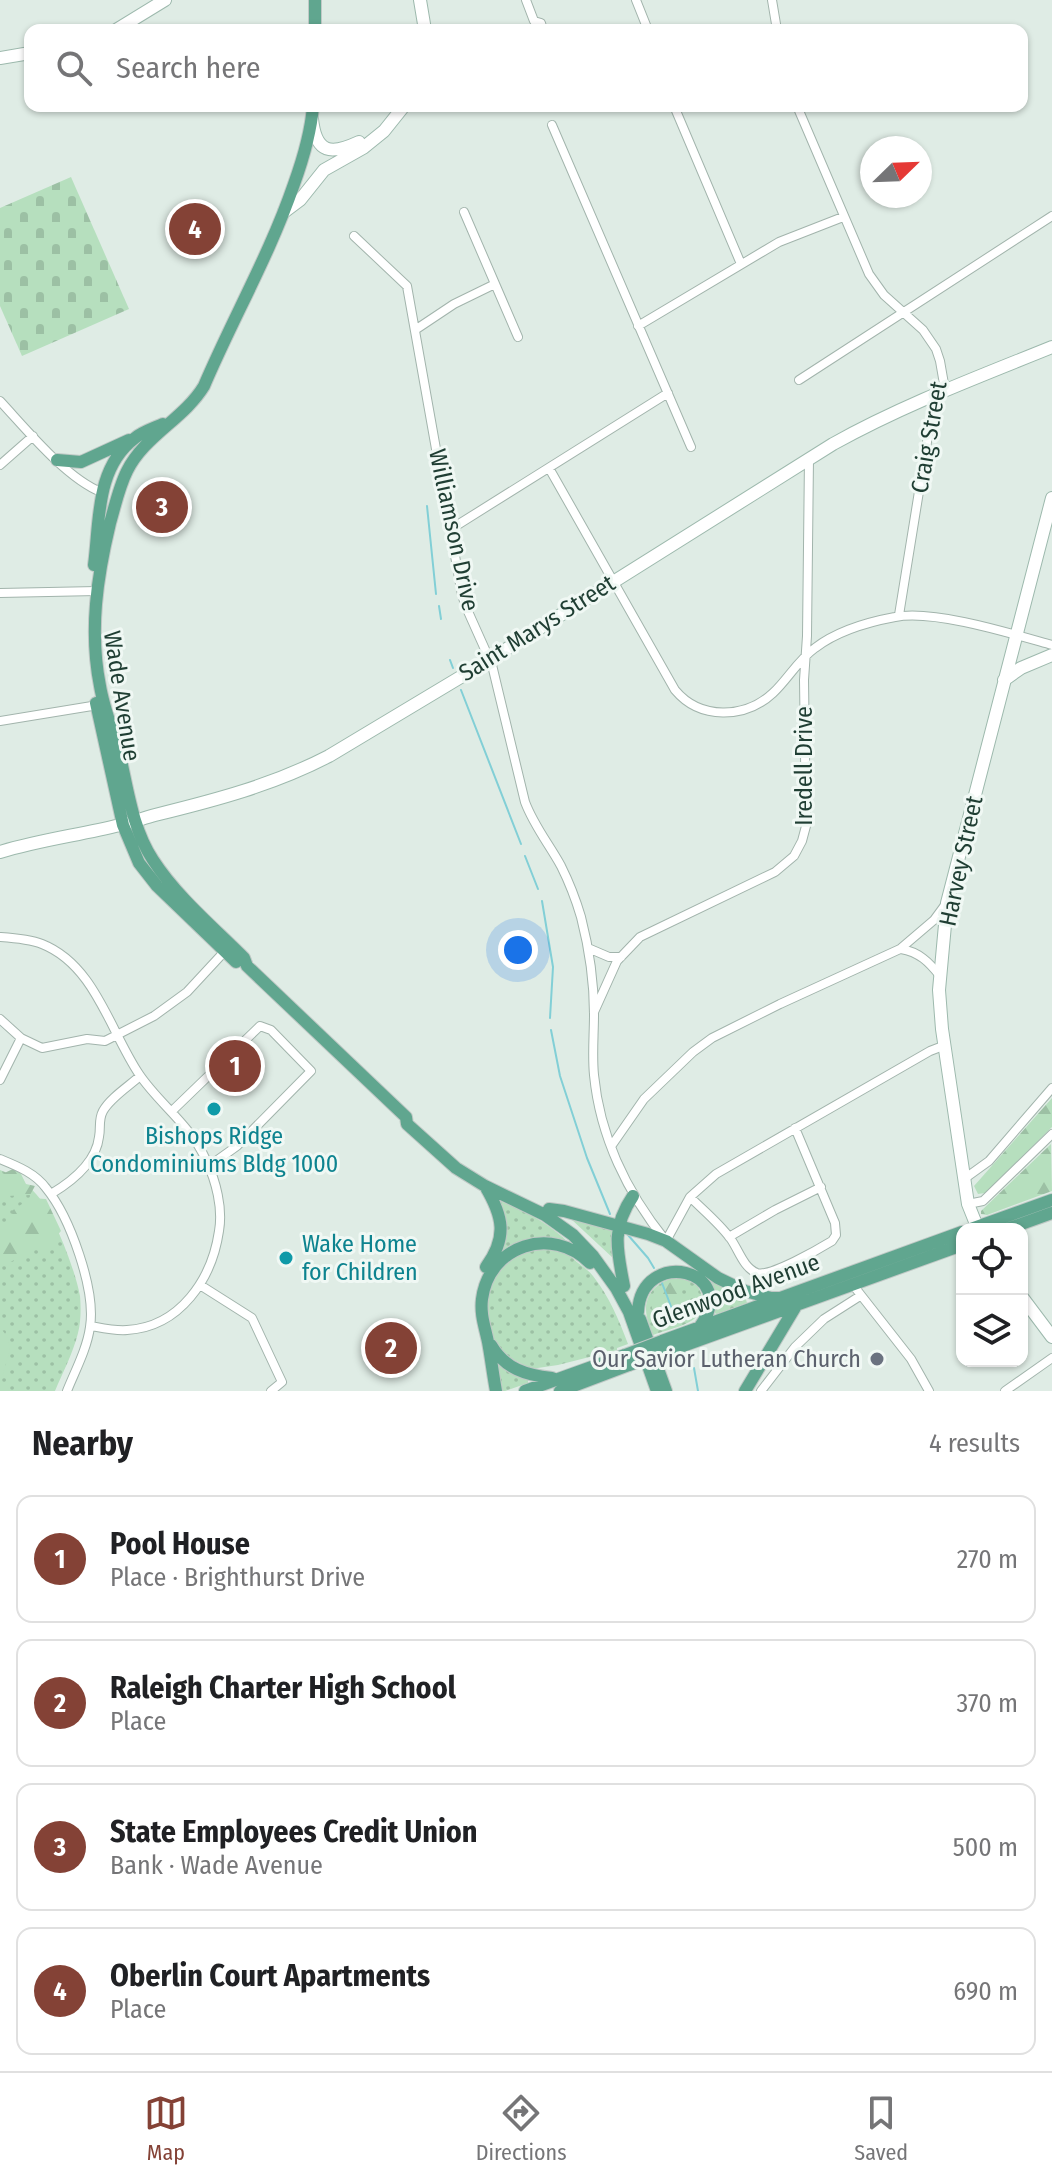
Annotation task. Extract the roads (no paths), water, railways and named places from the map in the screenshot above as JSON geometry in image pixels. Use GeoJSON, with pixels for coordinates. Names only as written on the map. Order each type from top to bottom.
{"type":"FeatureCollection","features":[{"type":"Feature","properties":{"kind":"main road"},"geometry":{"type":"LineString","coordinates":[[126,24],[165,0]]}},
{"type":"Feature","properties":{"kind":"main road"},"geometry":{"type":"LineString","coordinates":[[315,0],[315,24]]}},
{"type":"Feature","properties":{"kind":"main road"},"geometry":{"type":"LineString","coordinates":[[420,0],[424,24]]}},
{"type":"Feature","properties":{"kind":"main road"},"geometry":{"type":"LineString","coordinates":[[0,58],[24,54]]}},
{"type":"Feature","properties":{"kind":"main road"},"geometry":{"type":"LineString","coordinates":[[313,112],[314,135],[325,149],[333,151],[384,131]]}},
{"type":"Feature","properties":{"kind":"main road","name":"Wade Avenue"},"geometry":{"type":"LineString","coordinates":[[94,590],[118,493],[127,470],[150,441],[194,402],[204,386],[284,212],[301,165],[313,112]]}},
{"type":"Feature","properties":{"kind":"main road"},"geometry":{"type":"LineString","coordinates":[[284,212],[300,200],[324,170],[363,148],[384,131],[399,112]]}},
{"type":"Feature","properties":{"kind":"main road","name":"Saint Marys Street"},"geometry":{"type":"LineString","coordinates":[[0,852],[129,823],[252,790],[302,770],[489,660],[863,427],[941,391],[1052,347]]}},
{"type":"Feature","properties":{"kind":"main road","name":"Wade Avenue"},"geometry":{"type":"LineString","coordinates":[[176,418],[136,437],[113,462],[101,492],[89,644],[134,852],[148,875],[238,964],[247,966]]}},
{"type":"Feature","properties":{"kind":"main road"},"geometry":{"type":"LineString","coordinates":[[57,460],[81,462],[136,437]]}},
{"type":"Feature","properties":{"kind":"main road"},"geometry":{"type":"LineString","coordinates":[[106,540],[108,508],[106,497],[101,492],[126,457],[150,441]]}},
{"type":"Feature","properties":{"kind":"main road","name":"Harvey Street"},"geometry":{"type":"LineString","coordinates":[[974,1223],[943,1046],[939,990],[947,903],[1052,498]]}},
{"type":"Feature","properties":{"kind":"main road"},"geometry":{"type":"LineString","coordinates":[[1004,680],[1021,668],[1052,655]]}},
{"type":"Feature","properties":{"kind":"main road","name":"Wade Avenue"},"geometry":{"type":"LineString","coordinates":[[129,823],[162,872],[244,958],[247,966],[406,1117],[412,1118],[468,1168],[549,1209],[596,1247],[610,1263],[638,1312],[666,1391]]}},
{"type":"Feature","properties":{"kind":"main road","name":"Wade Avenue"},"geometry":{"type":"LineString","coordinates":[[406,1117],[407,1124],[465,1174],[560,1225],[593,1256],[610,1278],[629,1312],[657,1391]]}},
{"type":"Feature","properties":{"kind":"main road"},"geometry":{"type":"LineString","coordinates":[[485,1186],[496,1206],[501,1228],[498,1247],[479,1280],[475,1302],[475,1319],[489,1391]]}},
{"type":"Feature","properties":{"kind":"main road"},"geometry":{"type":"LineString","coordinates":[[624,1286],[616,1248],[619,1225],[633,1196]]}},
{"type":"Feature","properties":{"kind":"main road"},"geometry":{"type":"LineString","coordinates":[[989,1223],[1052,1200]]}},
{"type":"Feature","properties":{"kind":"main road"},"geometry":{"type":"LineString","coordinates":[[549,1209],[619,1225],[666,1241],[718,1278],[745,1291],[783,1298]]}},
{"type":"Feature","properties":{"kind":"main road"},"geometry":{"type":"LineString","coordinates":[[1024,1223],[1052,1213]]}},
{"type":"Feature","properties":{"kind":"main road","name":"Glenwood Avenue"},"geometry":{"type":"LineString","coordinates":[[525,1391],[558,1385],[755,1314],[783,1298],[956,1234]]}},
{"type":"Feature","properties":{"kind":"main road"},"geometry":{"type":"LineString","coordinates":[[666,1241],[701,1276],[706,1286],[711,1303],[707,1318],[699,1328]]}},
{"type":"Feature","properties":{"kind":"main road"},"geometry":{"type":"LineString","coordinates":[[496,1391],[481,1310],[485,1285],[508,1254],[540,1243],[561,1245],[578,1252],[601,1275],[610,1278]]}},
{"type":"Feature","properties":{"kind":"main road","name":"Glenwood Avenue"},"geometry":{"type":"LineString","coordinates":[[664,1347],[699,1328],[856,1291],[956,1248]]}},
{"type":"Feature","properties":{"kind":"main road"},"geometry":{"type":"LineString","coordinates":[[638,1312],[646,1287],[662,1275],[688,1273],[695,1275],[706,1286]]}},
{"type":"Feature","properties":{"kind":"main road"},"geometry":{"type":"LineString","coordinates":[[745,1291],[755,1314]]}},
{"type":"Feature","properties":{"kind":"main road"},"geometry":{"type":"LineString","coordinates":[[1028,1305],[1052,1337]]}},
{"type":"Feature","properties":{"kind":"main road"},"geometry":{"type":"LineString","coordinates":[[745,1391],[796,1306]]}},
{"type":"Feature","properties":{"kind":"main road"},"geometry":{"type":"LineString","coordinates":[[487,1338],[498,1356],[517,1371],[558,1385]]}},
{"type":"Feature","properties":{"kind":"street"},"geometry":{"type":"LineString","coordinates":[[526,0],[534,21],[541,24]]}},
{"type":"Feature","properties":{"kind":"street"},"geometry":{"type":"LineString","coordinates":[[636,0],[646,24]]}},
{"type":"Feature","properties":{"kind":"street"},"geometry":{"type":"LineString","coordinates":[[772,0],[776,24]]}},
{"type":"Feature","properties":{"kind":"street"},"geometry":{"type":"LineString","coordinates":[[677,112],[741,264]]}},
{"type":"Feature","properties":{"kind":"street","name":"Craig Street"},"geometry":{"type":"LineString","coordinates":[[799,112],[869,274],[884,295],[923,330],[940,361],[944,384],[933,405],[899,615]]}},
{"type":"Feature","properties":{"kind":"street"},"geometry":{"type":"LineString","coordinates":[[552,125],[691,447]]}},
{"type":"Feature","properties":{"kind":"street"},"geometry":{"type":"LineString","coordinates":[[464,212],[518,337]]}},
{"type":"Feature","properties":{"kind":"street"},"geometry":{"type":"LineString","coordinates":[[799,380],[1052,216]]}},
{"type":"Feature","properties":{"kind":"street"},"geometry":{"type":"LineString","coordinates":[[638,326],[779,242],[843,217]]}},
{"type":"Feature","properties":{"kind":"street","name":"Williamson Drive"},"geometry":{"type":"LineString","coordinates":[[354,236],[407,286],[466,607],[489,660],[525,802],[571,889],[588,948],[594,1013],[594,1074],[602,1118],[633,1196],[666,1241]]}},
{"type":"Feature","properties":{"kind":"street"},"geometry":{"type":"LineString","coordinates":[[415,330],[454,304],[495,284]]}},
{"type":"Feature","properties":{"kind":"street"},"geometry":{"type":"LineString","coordinates":[[451,529],[668,393]]}},
{"type":"Feature","properties":{"kind":"street"},"geometry":{"type":"LineString","coordinates":[[0,401],[80,482],[101,492]]}},
{"type":"Feature","properties":{"kind":"street"},"geometry":{"type":"LineString","coordinates":[[0,465],[33,436]]}},
{"type":"Feature","properties":{"kind":"street","name":"Iredell Drive"},"geometry":{"type":"LineString","coordinates":[[594,1013],[621,957],[640,937],[775,872],[794,856],[802,841],[806,826],[804,680],[809,458]]}},
{"type":"Feature","properties":{"kind":"street"},"geometry":{"type":"LineString","coordinates":[[549,468],[675,690],[683,700],[697,708],[715,713],[743,711],[764,701],[815,648],[842,634],[899,615],[958,621],[1052,645]]}},
{"type":"Feature","properties":{"kind":"street"},"geometry":{"type":"LineString","coordinates":[[0,593],[94,590]]}},
{"type":"Feature","properties":{"kind":"street"},"geometry":{"type":"LineString","coordinates":[[0,721],[100,704]]}},
{"type":"Feature","properties":{"kind":"street"},"geometry":{"type":"LineString","coordinates":[[612,1145],[644,1099],[712,1038],[900,949],[934,920],[947,903]]}},
{"type":"Feature","properties":{"kind":"street"},"geometry":{"type":"LineString","coordinates":[[0,937],[41,944],[57,952],[88,982],[140,1076],[193,1136],[209,1166],[219,1201],[220,1229],[210,1267],[186,1304],[156,1323],[126,1331],[91,1326]]}},
{"type":"Feature","properties":{"kind":"street"},"geometry":{"type":"LineString","coordinates":[[588,948],[609,957],[621,957]]}},
{"type":"Feature","properties":{"kind":"street"},"geometry":{"type":"LineString","coordinates":[[900,949],[920,956],[940,976]]}},
{"type":"Feature","properties":{"kind":"street"},"geometry":{"type":"LineString","coordinates":[[0,1019],[21,1038],[42,1048],[87,1039],[105,1041],[154,1016],[187,992],[225,951]]}},
{"type":"Feature","properties":{"kind":"street"},"geometry":{"type":"LineString","coordinates":[[172,1111],[260,1026],[271,1030],[311,1071],[237,1146],[209,1166]]}},
{"type":"Feature","properties":{"kind":"street"},"geometry":{"type":"LineString","coordinates":[[0,1080],[21,1038]]}},
{"type":"Feature","properties":{"kind":"street"},"geometry":{"type":"LineString","coordinates":[[666,1241],[690,1197],[716,1174],[943,1046]]}},
{"type":"Feature","properties":{"kind":"street"},"geometry":{"type":"LineString","coordinates":[[51,1194],[73,1179],[88,1163],[97,1145],[105,1107],[140,1076]]}},
{"type":"Feature","properties":{"kind":"street"},"geometry":{"type":"LineString","coordinates":[[964,1179],[989,1161],[1052,1088]]}},
{"type":"Feature","properties":{"kind":"street"},"geometry":{"type":"LineString","coordinates":[[690,1197],[729,1237],[748,1267],[755,1272],[763,1273],[783,1266],[832,1241],[836,1235],[835,1223],[795,1128]]}},
{"type":"Feature","properties":{"kind":"street"},"geometry":{"type":"LineString","coordinates":[[968,1204],[983,1201],[1052,1134]]}},
{"type":"Feature","properties":{"kind":"street"},"geometry":{"type":"LineString","coordinates":[[0,1159],[32,1174],[51,1194],[81,1261],[89,1291],[91,1326],[67,1391]]}},
{"type":"Feature","properties":{"kind":"street"},"geometry":{"type":"LineString","coordinates":[[729,1237],[821,1187]]}},
{"type":"Feature","properties":{"kind":"street"},"geometry":{"type":"LineString","coordinates":[[200,1285],[252,1318],[282,1382],[271,1391]]}},
{"type":"Feature","properties":{"kind":"street"},"geometry":{"type":"LineString","coordinates":[[761,1391],[795,1347],[856,1291],[911,1359],[929,1391]]}},
{"type":"Feature","properties":{"kind":"street"},"geometry":{"type":"LineString","coordinates":[[1005,1391],[1052,1358]]}},
{"type":"Feature","properties":{"kind":"water"},"geometry":{"type":"Polygon","coordinates":[[[240,1064],[250,1071],[255,1083],[253,1088],[248,1090],[230,1076],[240,1064]]]}},
{"type":"Feature","properties":{"kind":"waterway"},"geometry":{"type":"LineString","coordinates":[[427,506],[436,594]]}},
{"type":"Feature","properties":{"kind":"waterway"},"geometry":{"type":"LineString","coordinates":[[439,606],[441,619]]}},
{"type":"Feature","properties":{"kind":"waterway"},"geometry":{"type":"LineString","coordinates":[[450,660],[453,668]]}},
{"type":"Feature","properties":{"kind":"waterway"},"geometry":{"type":"LineString","coordinates":[[461,690],[521,844]]}},
{"type":"Feature","properties":{"kind":"waterway"},"geometry":{"type":"LineString","coordinates":[[525,856],[538,889]]}},
{"type":"Feature","properties":{"kind":"waterway"},"geometry":{"type":"LineString","coordinates":[[542,901],[553,967],[550,1018]]}},
{"type":"Feature","properties":{"kind":"waterway"},"geometry":{"type":"LineString","coordinates":[[551,1030],[560,1076],[587,1158],[610,1214]]}},
{"type":"Feature","properties":{"kind":"waterway"},"geometry":{"type":"LineString","coordinates":[[628,1235],[654,1268]]}},
{"type":"Feature","properties":{"kind":"waterway"},"geometry":{"type":"LineString","coordinates":[[662,1283],[677,1322]]}},
{"type":"Feature","properties":{"kind":"waterway"},"geometry":{"type":"LineString","coordinates":[[694,1368],[698,1391]]}},
{"type":"Feature","properties":{"kind":"place","name":"Oberlin Court Apartments"},"geometry":{"type":"Point","coordinates":[195,229]}},
{"type":"Feature","properties":{"kind":"place","name":"State Employees Credit Union"},"geometry":{"type":"Point","coordinates":[162,507]}},
{"type":"Feature","properties":{"kind":"place","name":"Pool House"},"geometry":{"type":"Point","coordinates":[235,1066]}},
{"type":"Feature","properties":{"kind":"place","name":"Bishops Ridge Condominiums Bldg 1000"},"geometry":{"type":"Point","coordinates":[214,1109]}},
{"type":"Feature","properties":{"kind":"place","name":"Wake Home for Children"},"geometry":{"type":"Point","coordinates":[286,1258]}},
{"type":"Feature","properties":{"kind":"place","name":"Raleigh Charter High School"},"geometry":{"type":"Point","coordinates":[391,1348]}},
{"type":"Feature","properties":{"kind":"place","name":"Our Savior Lutheran Church"},"geometry":{"type":"Point","coordinates":[877,1359]}}]}
